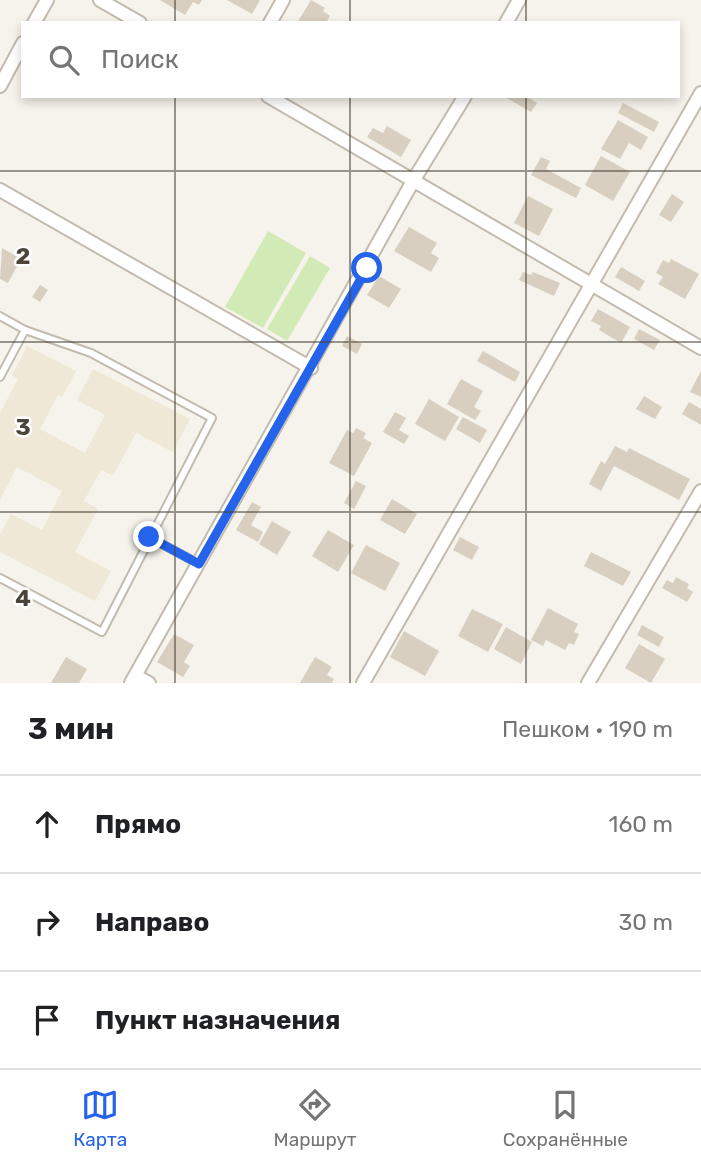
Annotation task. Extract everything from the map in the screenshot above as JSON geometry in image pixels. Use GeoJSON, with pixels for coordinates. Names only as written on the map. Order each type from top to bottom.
{"type":"FeatureCollection","features":[{"type":"Feature","properties":{"kind":"street"},"geometry":{"type":"LineString","coordinates":[[35,21],[47,0]]}},
{"type":"Feature","properties":{"kind":"street"},"geometry":{"type":"LineString","coordinates":[[100,0],[137,21]]}},
{"type":"Feature","properties":{"kind":"street"},"geometry":{"type":"LineString","coordinates":[[271,21],[284,0]]}},
{"type":"Feature","properties":{"kind":"street"},"geometry":{"type":"LineString","coordinates":[[507,21],[519,0]]}},
{"type":"Feature","properties":{"kind":"street"},"geometry":{"type":"LineString","coordinates":[[0,86],[21,47]]}},
{"type":"Feature","properties":{"kind":"street"},"geometry":{"type":"LineString","coordinates":[[363,683],[701,93]]}},
{"type":"Feature","properties":{"kind":"street"},"geometry":{"type":"LineString","coordinates":[[271,98],[701,348]]}},
{"type":"Feature","properties":{"kind":"street"},"geometry":{"type":"LineString","coordinates":[[149,683],[133,679],[311,368],[413,181],[464,98]]}},
{"type":"Feature","properties":{"kind":"street"},"geometry":{"type":"LineString","coordinates":[[0,190],[311,368]]}},
{"type":"Feature","properties":{"kind":"street"},"geometry":{"type":"LineString","coordinates":[[588,683],[701,491]]}},
{"type":"Feature","properties":{"kind":"lane"},"geometry":{"type":"LineString","coordinates":[[0,316],[25,330],[91,353],[212,418],[102,632],[0,578]]}},
{"type":"Feature","properties":{"kind":"lane"},"geometry":{"type":"LineString","coordinates":[[0,377],[25,330]]}},
{"type":"Feature","properties":{"kind":"lane"},"geometry":{"type":"LineString","coordinates":[[149,537],[199,564]]}},
{"type":"Feature","properties":{"kind":"shaded area"},"geometry":{"type":"Polygon","coordinates":[[[27,346],[76,371],[62,397],[58,395],[40,429],[85,453],[105,415],[77,400],[93,369],[190,419],[173,452],[136,433],[113,476],[101,470],[84,501],[98,509],[75,552],[111,571],[95,601],[0,552],[0,535],[11,514],[42,530],[62,491],[17,467],[0,500],[0,413],[18,379],[12,375],[27,346]]]}},
{"type":"Feature","properties":{"kind":"green space"},"geometry":{"type":"Polygon","coordinates":[[[268,231],[306,253],[263,328],[225,307],[268,231]]]}},
{"type":"Feature","properties":{"kind":"green space"},"geometry":{"type":"Polygon","coordinates":[[[310,256],[330,268],[287,341],[267,329],[310,256]]]}},
{"type":"Feature","properties":{"kind":"building"},"geometry":{"type":"Polygon","coordinates":[[[160,0],[202,0],[199,5],[193,2],[185,15],[160,0]]]}},
{"type":"Feature","properties":{"kind":"building"},"geometry":{"type":"Polygon","coordinates":[[[227,0],[260,0],[252,14],[227,0]]]}},
{"type":"Feature","properties":{"kind":"building"},"geometry":{"type":"Polygon","coordinates":[[[311,0],[325,8],[323,11],[330,16],[327,21],[298,21],[311,0]]]}},
{"type":"Feature","properties":{"kind":"building"},"geometry":{"type":"Polygon","coordinates":[[[506,98],[529,98],[537,103],[531,112],[506,98]]]}},
{"type":"Feature","properties":{"kind":"building"},"geometry":{"type":"Polygon","coordinates":[[[623,103],[659,122],[654,132],[618,113],[623,103]]]}},
{"type":"Feature","properties":{"kind":"building"},"geometry":{"type":"Polygon","coordinates":[[[618,120],[648,137],[641,150],[629,143],[620,159],[601,149],[618,120]]]}},
{"type":"Feature","properties":{"kind":"building"},"geometry":{"type":"Polygon","coordinates":[[[387,126],[411,140],[401,157],[367,137],[373,128],[383,133],[387,126]]]}},
{"type":"Feature","properties":{"kind":"building"},"geometry":{"type":"Polygon","coordinates":[[[601,156],[630,172],[613,201],[585,185],[601,156]]]}},
{"type":"Feature","properties":{"kind":"building"},"geometry":{"type":"Polygon","coordinates":[[[541,157],[550,161],[546,169],[581,188],[576,198],[531,175],[541,157]]]}},
{"type":"Feature","properties":{"kind":"building"},"geometry":{"type":"Polygon","coordinates":[[[672,194],[684,202],[671,222],[659,215],[672,194]]]}},
{"type":"Feature","properties":{"kind":"building"},"geometry":{"type":"Polygon","coordinates":[[[528,196],[553,209],[539,236],[514,223],[528,196]]]}},
{"type":"Feature","properties":{"kind":"building"},"geometry":{"type":"Polygon","coordinates":[[[409,227],[437,243],[431,253],[439,258],[431,272],[394,251],[409,227]]]}},
{"type":"Feature","properties":{"kind":"building"},"geometry":{"type":"Polygon","coordinates":[[[2,248],[21,259],[8,283],[0,279],[2,248]]]}},
{"type":"Feature","properties":{"kind":"building"},"geometry":{"type":"Polygon","coordinates":[[[671,259],[699,274],[685,299],[658,284],[663,277],[656,273],[663,260],[669,263],[671,259]]]}},
{"type":"Feature","properties":{"kind":"building"},"geometry":{"type":"Polygon","coordinates":[[[621,267],[645,281],[639,291],[615,277],[621,267]]]}},
{"type":"Feature","properties":{"kind":"building"},"geometry":{"type":"Polygon","coordinates":[[[523,272],[531,275],[533,272],[560,283],[554,296],[519,280],[523,272]]]}},
{"type":"Feature","properties":{"kind":"building"},"geometry":{"type":"Polygon","coordinates":[[[379,276],[401,289],[389,308],[367,295],[379,276]]]}},
{"type":"Feature","properties":{"kind":"building"},"geometry":{"type":"Polygon","coordinates":[[[40,285],[48,290],[40,302],[32,297],[40,285]]]}},
{"type":"Feature","properties":{"kind":"building"},"geometry":{"type":"Polygon","coordinates":[[[598,309],[630,327],[621,343],[599,330],[601,326],[591,321],[598,309]]]}},
{"type":"Feature","properties":{"kind":"building"},"geometry":{"type":"Polygon","coordinates":[[[639,329],[660,340],[654,350],[634,339],[639,329]]]}},
{"type":"Feature","properties":{"kind":"building"},"geometry":{"type":"Polygon","coordinates":[[[347,336],[362,344],[357,354],[342,346],[347,336]]]}},
{"type":"Feature","properties":{"kind":"building"},"geometry":{"type":"Polygon","coordinates":[[[483,351],[520,372],[515,382],[477,361],[483,351]]]}},
{"type":"Feature","properties":{"kind":"building"},"geometry":{"type":"Polygon","coordinates":[[[701,371],[701,397],[690,392],[701,371]]]}},
{"type":"Feature","properties":{"kind":"building"},"geometry":{"type":"Polygon","coordinates":[[[461,379],[483,391],[474,407],[481,411],[475,420],[447,404],[461,379]]]}},
{"type":"Feature","properties":{"kind":"building"},"geometry":{"type":"Polygon","coordinates":[[[644,396],[662,407],[655,419],[636,409],[644,396]]]}},
{"type":"Feature","properties":{"kind":"building"},"geometry":{"type":"Polygon","coordinates":[[[429,399],[459,417],[445,441],[415,424],[429,399]]]}},
{"type":"Feature","properties":{"kind":"building"},"geometry":{"type":"Polygon","coordinates":[[[689,402],[701,409],[701,425],[682,414],[689,402]]]}},
{"type":"Feature","properties":{"kind":"building"},"geometry":{"type":"Polygon","coordinates":[[[395,412],[406,418],[399,430],[409,436],[404,444],[383,432],[395,412]]]}},
{"type":"Feature","properties":{"kind":"building"},"geometry":{"type":"Polygon","coordinates":[[[463,417],[487,430],[480,443],[456,429],[463,417]]]}},
{"type":"Feature","properties":{"kind":"building"},"geometry":{"type":"Polygon","coordinates":[[[356,428],[366,433],[363,438],[372,443],[354,476],[329,463],[347,430],[353,433],[356,428]]]}},
{"type":"Feature","properties":{"kind":"building"},"geometry":{"type":"Polygon","coordinates":[[[615,446],[627,452],[629,448],[690,479],[679,500],[614,466],[601,491],[589,484],[601,461],[605,464],[615,446]]]}},
{"type":"Feature","properties":{"kind":"building"},"geometry":{"type":"Polygon","coordinates":[[[356,481],[366,486],[354,509],[344,503],[356,481]]]}},
{"type":"Feature","properties":{"kind":"building"},"geometry":{"type":"Polygon","coordinates":[[[392,499],[417,514],[405,534],[380,520],[392,499]]]}},
{"type":"Feature","properties":{"kind":"building"},"geometry":{"type":"Polygon","coordinates":[[[252,502],[261,507],[251,525],[263,532],[258,542],[236,530],[252,502]]]}},
{"type":"Feature","properties":{"kind":"building"},"geometry":{"type":"Polygon","coordinates":[[[272,521],[291,532],[277,555],[259,544],[272,521]]]}},
{"type":"Feature","properties":{"kind":"building"},"geometry":{"type":"Polygon","coordinates":[[[328,530],[354,545],[338,572],[312,556],[328,530]]]}},
{"type":"Feature","properties":{"kind":"building"},"geometry":{"type":"Polygon","coordinates":[[[460,537],[479,547],[472,560],[453,550],[460,537]]]}},
{"type":"Feature","properties":{"kind":"building"},"geometry":{"type":"Polygon","coordinates":[[[366,545],[400,563],[385,591],[351,573],[366,545]]]}},
{"type":"Feature","properties":{"kind":"building"},"geometry":{"type":"Polygon","coordinates":[[[591,552],[631,572],[623,586],[584,566],[591,552]]]}},
{"type":"Feature","properties":{"kind":"building"},"geometry":{"type":"Polygon","coordinates":[[[676,577],[689,584],[687,588],[693,592],[687,602],[662,588],[667,580],[673,583],[676,577]]]}},
{"type":"Feature","properties":{"kind":"building"},"geometry":{"type":"Polygon","coordinates":[[[548,608],[578,624],[574,632],[579,634],[574,645],[569,643],[565,650],[546,640],[543,646],[531,640],[548,608]]]}},
{"type":"Feature","properties":{"kind":"building"},"geometry":{"type":"Polygon","coordinates":[[[472,609],[503,624],[488,652],[458,636],[472,609]]]}},
{"type":"Feature","properties":{"kind":"building"},"geometry":{"type":"Polygon","coordinates":[[[642,625],[664,637],[659,647],[637,635],[642,625]]]}},
{"type":"Feature","properties":{"kind":"building"},"geometry":{"type":"Polygon","coordinates":[[[506,627],[532,642],[521,664],[494,649],[506,627]]]}},
{"type":"Feature","properties":{"kind":"building"},"geometry":{"type":"Polygon","coordinates":[[[404,631],[439,651],[425,676],[390,657],[404,631]]]}},
{"type":"Feature","properties":{"kind":"building"},"geometry":{"type":"Polygon","coordinates":[[[174,634],[194,645],[184,662],[190,666],[183,677],[157,662],[174,634]]]}},
{"type":"Feature","properties":{"kind":"building"},"geometry":{"type":"Polygon","coordinates":[[[639,644],[665,659],[651,683],[625,668],[639,644]]]}},
{"type":"Feature","properties":{"kind":"building"},"geometry":{"type":"Polygon","coordinates":[[[66,657],[87,669],[79,683],[51,683],[66,657]]]}},
{"type":"Feature","properties":{"kind":"building"},"geometry":{"type":"Polygon","coordinates":[[[315,657],[332,667],[327,675],[334,679],[332,683],[300,683],[315,657]]]}},
{"type":"Feature","properties":{"kind":"route"},"geometry":{"type":"LineString","coordinates":[[149,537],[199,564],[367,268]]}}]}
